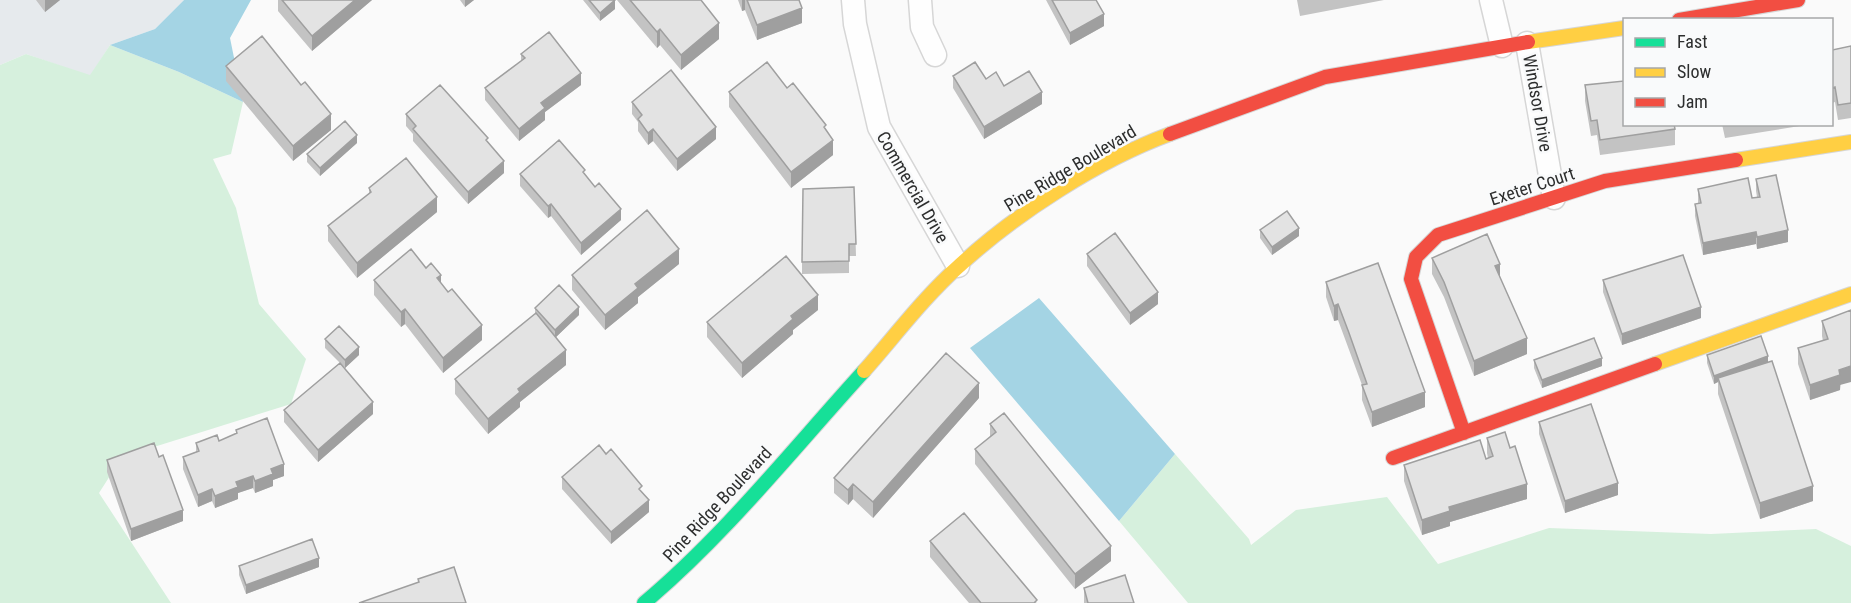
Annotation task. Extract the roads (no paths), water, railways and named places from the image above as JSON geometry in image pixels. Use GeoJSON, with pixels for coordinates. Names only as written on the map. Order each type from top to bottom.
{"type":"FeatureCollection","features":[{"type":"Feature","properties":{"kind":"street","name":"Commercial Drive"},"geometry":{"type":"LineString","coordinates":[[853,0],[855,24],[879,127],[958,266]]}},
{"type":"Feature","properties":{"kind":"street"},"geometry":{"type":"LineString","coordinates":[[920,0],[922,27],[935,55]]}},
{"type":"Feature","properties":{"kind":"street","name":"Windsor Drive"},"geometry":{"type":"LineString","coordinates":[[1491,0],[1502,46]]}},
{"type":"Feature","properties":{"kind":"street"},"geometry":{"type":"LineString","coordinates":[[1691,18],[1798,0]]}},
{"type":"Feature","properties":{"kind":"street","name":"Pine Ridge Boulevard"},"geometry":{"type":"LineString","coordinates":[[644,603],[668,583],[737,512],[958,266],[1029,210],[1134,147],[1326,77],[1502,46],[1623,28]]}},
{"type":"Feature","properties":{"kind":"street","name":"Windsor Drive"},"geometry":{"type":"LineString","coordinates":[[1527,43],[1554,198]]}},
{"type":"Feature","properties":{"kind":"street","name":"Exeter Court"},"geometry":{"type":"LineString","coordinates":[[1464,433],[1410,279],[1416,257],[1438,235],[1605,181],[1851,142]]}},
{"type":"Feature","properties":{"kind":"street"},"geometry":{"type":"LineString","coordinates":[[1393,458],[1851,294]]}},
{"type":"Feature","properties":{"kind":"water"},"geometry":{"type":"Polygon","coordinates":[[[184,0],[251,0],[230,38],[243,102],[179,72],[110,45],[155,29],[184,0]]]}},
{"type":"Feature","properties":{"kind":"water"},"geometry":{"type":"Polygon","coordinates":[[[1039,298],[1175,454],[1119,521],[970,348],[1039,298]]]}}]}
